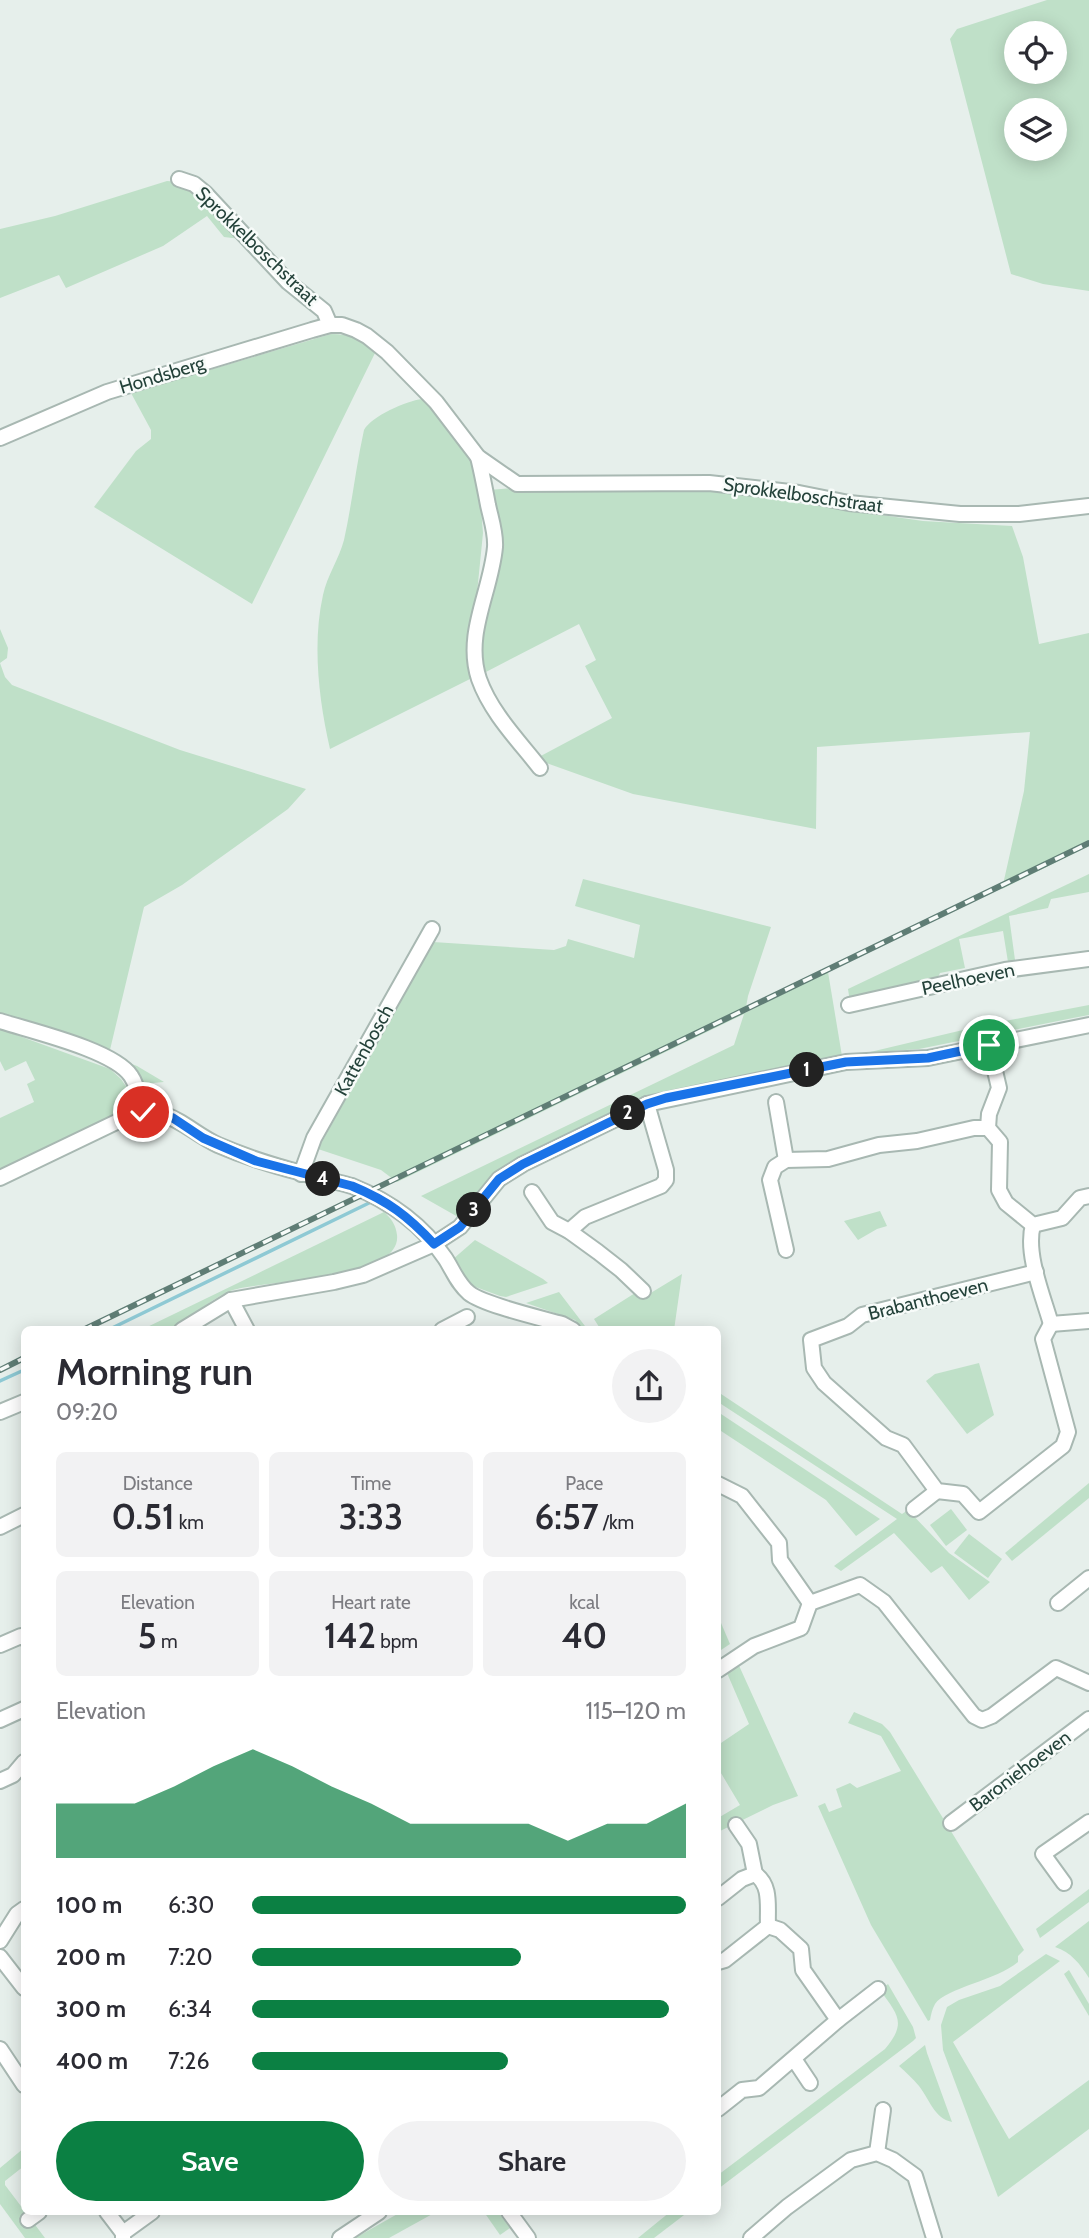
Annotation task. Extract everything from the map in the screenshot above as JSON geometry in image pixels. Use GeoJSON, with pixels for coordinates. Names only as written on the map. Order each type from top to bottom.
{"type":"FeatureCollection","features":[{"type":"Feature","properties":{"kind":"street","name":"Sprokkelboschstraat"},"geometry":{"type":"LineString","coordinates":[[179,180],[194,184],[205,193],[288,282],[324,311],[330,325],[342,325],[356,330],[387,352],[436,402],[478,457],[517,484]]}},
{"type":"Feature","properties":{"kind":"street","name":"Hondsberg"},"geometry":{"type":"LineString","coordinates":[[0,438],[107,392],[330,325]]}},
{"type":"Feature","properties":{"kind":"street","name":"Sprokkelboschstraat"},"geometry":{"type":"LineString","coordinates":[[478,457],[495,544],[492,570],[477,623],[474,646],[478,677],[488,701],[540,768]]}},
{"type":"Feature","properties":{"kind":"street","name":"Sprokkelboschstraat"},"geometry":{"type":"LineString","coordinates":[[485,485],[709,483],[799,493],[849,503],[960,514],[1019,514],[1089,506]]}},
{"type":"Feature","properties":{"kind":"street","name":"Kattenbosch"},"geometry":{"type":"LineString","coordinates":[[301,1174],[314,1138],[432,929]]}},
{"type":"Feature","properties":{"kind":"street","name":"Peelhoeven"},"geometry":{"type":"LineString","coordinates":[[849,1005],[1005,970],[1089,959]]}},
{"type":"Feature","properties":{"kind":"street"},"geometry":{"type":"LineString","coordinates":[[0,1021],[104,1055],[120,1065],[131,1075],[143,1112]]}},
{"type":"Feature","properties":{"kind":"street"},"geometry":{"type":"LineString","coordinates":[[189,1326],[231,1300],[363,1275],[434,1244],[460,1227],[499,1179],[523,1164],[647,1104],[846,1062],[928,1058],[1089,1025]]}},
{"type":"Feature","properties":{"kind":"street"},"geometry":{"type":"LineString","coordinates":[[989,1045],[999,1088],[989,1114],[988,1128],[1000,1142],[999,1190],[1006,1203],[1033,1225]]}},
{"type":"Feature","properties":{"kind":"street"},"geometry":{"type":"LineString","coordinates":[[776,1102],[786,1160]]}},
{"type":"Feature","properties":{"kind":"street"},"geometry":{"type":"LineString","coordinates":[[569,1231],[584,1217],[661,1186],[666,1180],[666,1170],[647,1104]]}},
{"type":"Feature","properties":{"kind":"street"},"geometry":{"type":"LineString","coordinates":[[0,1178],[129,1116],[143,1112],[160,1113],[173,1118],[203,1138],[256,1161],[367,1192],[409,1217],[445,1258],[459,1283],[472,1295],[566,1326]]}},
{"type":"Feature","properties":{"kind":"street"},"geometry":{"type":"LineString","coordinates":[[786,1250],[770,1180],[775,1167],[786,1160],[828,1159],[879,1144],[918,1141],[974,1128],[988,1128]]}},
{"type":"Feature","properties":{"kind":"street"},"geometry":{"type":"LineString","coordinates":[[532,1192],[552,1222],[569,1231],[621,1270],[643,1291]]}},
{"type":"Feature","properties":{"kind":"street"},"geometry":{"type":"LineString","coordinates":[[1033,1225],[1062,1218],[1080,1198],[1089,1196]]}},
{"type":"Feature","properties":{"kind":"street"},"geometry":{"type":"LineString","coordinates":[[914,1509],[937,1491],[962,1494],[979,1512],[1063,1446],[1068,1432],[1043,1339],[1051,1324],[1029,1238],[1033,1225]]}},
{"type":"Feature","properties":{"kind":"street","name":"Brabanthoeven"},"geometry":{"type":"LineString","coordinates":[[937,1491],[902,1445],[886,1438],[824,1383],[814,1368],[811,1340],[848,1326],[862,1315],[1036,1272]]}},
{"type":"Feature","properties":{"kind":"street"},"geometry":{"type":"LineString","coordinates":[[231,1300],[245,1326]]}},
{"type":"Feature","properties":{"kind":"street"},"geometry":{"type":"LineString","coordinates":[[450,1326],[467,1317]]}},
{"type":"Feature","properties":{"kind":"street"},"geometry":{"type":"LineString","coordinates":[[1051,1324],[1089,1321]]}},
{"type":"Feature","properties":{"kind":"street"},"geometry":{"type":"LineString","coordinates":[[0,1412],[21,1403]]}},
{"type":"Feature","properties":{"kind":"street"},"geometry":{"type":"LineString","coordinates":[[721,1486],[742,1496],[779,1543],[780,1560],[810,1603]]}},
{"type":"Feature","properties":{"kind":"street"},"geometry":{"type":"LineString","coordinates":[[1058,1603],[1087,1581]]}},
{"type":"Feature","properties":{"kind":"street"},"geometry":{"type":"LineString","coordinates":[[810,1603],[860,1585],[884,1602],[974,1716],[982,1720],[992,1716],[1056,1668],[1089,1683]]}},
{"type":"Feature","properties":{"kind":"street"},"geometry":{"type":"LineString","coordinates":[[721,1668],[754,1646],[801,1628],[810,1603]]}},
{"type":"Feature","properties":{"kind":"street"},"geometry":{"type":"LineString","coordinates":[[0,1645],[21,1636]]}},
{"type":"Feature","properties":{"kind":"street"},"geometry":{"type":"LineString","coordinates":[[0,1720],[21,1710]]}},
{"type":"Feature","properties":{"kind":"street","name":"Baroniehoeven"},"geometry":{"type":"LineString","coordinates":[[951,1823],[1089,1719]]}},
{"type":"Feature","properties":{"kind":"street"},"geometry":{"type":"LineString","coordinates":[[0,1782],[13,1775],[21,1766]]}},
{"type":"Feature","properties":{"kind":"street"},"geometry":{"type":"LineString","coordinates":[[1064,1883],[1043,1854],[1089,1822]]}},
{"type":"Feature","properties":{"kind":"street"},"geometry":{"type":"LineString","coordinates":[[736,1825],[749,1844],[755,1874],[762,1878],[767,1888],[768,1926]]}},
{"type":"Feature","properties":{"kind":"street"},"geometry":{"type":"LineString","coordinates":[[721,1896],[742,1879],[755,1874]]}},
{"type":"Feature","properties":{"kind":"street"},"geometry":{"type":"LineString","coordinates":[[0,1941],[21,1911]]}},
{"type":"Feature","properties":{"kind":"street"},"geometry":{"type":"LineString","coordinates":[[721,1961],[768,1926]]}},
{"type":"Feature","properties":{"kind":"street"},"geometry":{"type":"LineString","coordinates":[[768,1926],[779,1930],[801,1949],[803,1970],[838,2020]]}},
{"type":"Feature","properties":{"kind":"street"},"geometry":{"type":"LineString","coordinates":[[0,1957],[21,1984]]}},
{"type":"Feature","properties":{"kind":"street"},"geometry":{"type":"LineString","coordinates":[[721,2107],[742,2090],[759,2088],[878,1989]]}},
{"type":"Feature","properties":{"kind":"street"},"geometry":{"type":"LineString","coordinates":[[0,2049],[5,2065],[21,2075]]}},
{"type":"Feature","properties":{"kind":"street"},"geometry":{"type":"LineString","coordinates":[[794,2059],[810,2083]]}},
{"type":"Feature","properties":{"kind":"street"},"geometry":{"type":"LineString","coordinates":[[877,2153],[883,2110]]}},
{"type":"Feature","properties":{"kind":"street"},"geometry":{"type":"LineString","coordinates":[[751,2238],[787,2207],[851,2160],[877,2153],[893,2160],[915,2176],[934,2238]]}},
{"type":"Feature","properties":{"kind":"street"},"geometry":{"type":"LineString","coordinates":[[109,2215],[123,2236],[148,2215]]}},
{"type":"Feature","properties":{"kind":"street"},"geometry":{"type":"LineString","coordinates":[[340,2238],[374,2215]]}},
{"type":"Feature","properties":{"kind":"street"},"geometry":{"type":"LineString","coordinates":[[511,2215],[526,2237]]}},
{"type":"Feature","properties":{"kind":"green space"},"geometry":{"type":"Polygon","coordinates":[[[1047,0],[1089,0],[1089,291],[1043,284],[1011,274],[950,39],[957,29],[1047,0]]]}},
{"type":"Feature","properties":{"kind":"green space"},"geometry":{"type":"Polygon","coordinates":[[[167,181],[188,185],[241,239],[224,237],[207,216],[163,246],[66,288],[59,275],[0,298],[0,229],[55,216],[167,181]]]}},
{"type":"Feature","properties":{"kind":"green space"},"geometry":{"type":"Polygon","coordinates":[[[331,334],[355,338],[376,351],[252,604],[94,507],[136,451],[151,439],[151,430],[131,393],[331,334]]]}},
{"type":"Feature","properties":{"kind":"green space"},"geometry":{"type":"Polygon","coordinates":[[[422,399],[428,401],[477,458],[483,533],[473,633],[472,678],[330,749],[318,672],[320,614],[325,588],[344,540],[364,430],[390,410],[422,399]]]}},
{"type":"Feature","properties":{"kind":"green space"},"geometry":{"type":"Polygon","coordinates":[[[513,488],[722,492],[923,521],[1012,526],[1023,557],[1039,644],[1089,633],[1089,846],[1002,889],[1024,791],[1030,732],[817,747],[816,829],[633,794],[538,760],[537,758],[612,718],[585,666],[596,660],[579,624],[484,673],[481,657],[492,558],[489,490],[513,488]]]}},
{"type":"Feature","properties":{"kind":"green space"},"geometry":{"type":"Polygon","coordinates":[[[0,629],[8,648],[7,658],[0,663],[0,629]]]}},
{"type":"Feature","properties":{"kind":"green space"},"geometry":{"type":"Polygon","coordinates":[[[0,663],[5,677],[12,685],[180,750],[306,789],[288,809],[182,885],[144,907],[109,1054],[0,1016],[0,663]]]}},
{"type":"Feature","properties":{"kind":"green space"},"geometry":{"type":"Polygon","coordinates":[[[1089,874],[1089,892],[1051,899],[1048,908],[1009,916],[1015,960],[1008,962],[1003,931],[959,939],[965,968],[940,973],[937,979],[896,987],[895,992],[850,1002],[848,989],[1089,874]]]}},
{"type":"Feature","properties":{"kind":"green space"},"geometry":{"type":"Polygon","coordinates":[[[583,879],[771,927],[745,1013],[828,972],[842,1056],[715,1081],[669,1095],[490,1180],[458,1217],[421,1196],[734,1045],[744,1014],[397,1182],[381,1170],[318,1149],[433,942],[554,950],[566,946],[568,939],[634,958],[640,925],[575,906],[583,879]]]}},
{"type":"Feature","properties":{"kind":"green space"},"geometry":{"type":"Polygon","coordinates":[[[1089,1005],[1089,1015],[919,1049],[866,1053],[984,1025],[1089,1005]]]}},
{"type":"Feature","properties":{"kind":"green space"},"geometry":{"type":"Polygon","coordinates":[[[0,1029],[110,1069],[132,1095],[131,1103],[127,1108],[0,1170],[0,1118],[34,1102],[27,1084],[35,1080],[26,1061],[5,1071],[0,1061],[0,1029]]]}},
{"type":"Feature","properties":{"kind":"green space"},"geometry":{"type":"Polygon","coordinates":[[[117,1058],[137,1066],[164,1082],[142,1084],[117,1058]]]}},
{"type":"Feature","properties":{"kind":"green space"},"geometry":{"type":"Polygon","coordinates":[[[880,1211],[887,1226],[858,1240],[844,1221],[880,1211]]]}},
{"type":"Feature","properties":{"kind":"green space"},"geometry":{"type":"Polygon","coordinates":[[[384,1212],[396,1228],[393,1250],[378,1262],[328,1276],[233,1290],[176,1326],[149,1326],[384,1212]]]}},
{"type":"Feature","properties":{"kind":"green space"},"geometry":{"type":"Polygon","coordinates":[[[475,1240],[548,1283],[506,1297],[473,1286],[465,1280],[452,1260],[475,1240]]]}},
{"type":"Feature","properties":{"kind":"green space"},"geometry":{"type":"Polygon","coordinates":[[[682,1274],[675,1326],[598,1326],[594,1319],[643,1288],[649,1294],[682,1274]]]}},
{"type":"Feature","properties":{"kind":"green space"},"geometry":{"type":"Polygon","coordinates":[[[559,1292],[585,1326],[580,1326],[575,1320],[526,1303],[559,1292]]]}},
{"type":"Feature","properties":{"kind":"green space"},"geometry":{"type":"Polygon","coordinates":[[[979,1363],[994,1415],[967,1434],[926,1381],[935,1374],[979,1363]]]}},
{"type":"Feature","properties":{"kind":"green space"},"geometry":{"type":"Polygon","coordinates":[[[721,1394],[902,1514],[908,1510],[949,1553],[990,1582],[969,1600],[942,1566],[931,1573],[894,1533],[841,1571],[834,1566],[897,1519],[721,1404],[721,1394]]]}},
{"type":"Feature","properties":{"kind":"green space"},"geometry":{"type":"Polygon","coordinates":[[[721,1414],[880,1519],[856,1536],[826,1500],[721,1431],[721,1414]]]}},
{"type":"Feature","properties":{"kind":"green space"},"geometry":{"type":"Polygon","coordinates":[[[1089,1483],[1089,1498],[1012,1561],[1005,1553],[1089,1483]]]}},
{"type":"Feature","properties":{"kind":"green space"},"geometry":{"type":"Polygon","coordinates":[[[951,1509],[967,1530],[946,1546],[930,1525],[951,1509]]]}},
{"type":"Feature","properties":{"kind":"green space"},"geometry":{"type":"Polygon","coordinates":[[[969,1534],[1002,1559],[988,1578],[954,1553],[969,1534]]]}},
{"type":"Feature","properties":{"kind":"green space"},"geometry":{"type":"Polygon","coordinates":[[[721,1623],[730,1644],[721,1650],[721,1623]]]}},
{"type":"Feature","properties":{"kind":"green space"},"geometry":{"type":"Polygon","coordinates":[[[736,1659],[798,1796],[721,1831],[721,1816],[740,1805],[721,1773],[721,1743],[749,1724],[724,1666],[736,1659]]]}},
{"type":"Feature","properties":{"kind":"green space"},"geometry":{"type":"Polygon","coordinates":[[[854,1712],[882,1724],[890,1732],[1024,1950],[1018,1956],[1018,1962],[1009,1968],[941,1998],[935,2004],[928,2021],[871,1925],[818,1806],[825,1803],[829,1812],[842,1807],[836,1789],[850,1783],[857,1788],[901,1771],[881,1736],[848,1723],[854,1712]]]}},
{"type":"Feature","properties":{"kind":"green space"},"geometry":{"type":"Polygon","coordinates":[[[1089,1889],[1089,1902],[1040,1938],[1036,1929],[1089,1889]]]}},
{"type":"Feature","properties":{"kind":"green space"},"geometry":{"type":"Polygon","coordinates":[[[1089,1921],[1089,1978],[1075,1959],[1055,1947],[1089,1921]]]}},
{"type":"Feature","properties":{"kind":"green space"},"geometry":{"type":"Polygon","coordinates":[[[1046,1954],[1060,1961],[953,2042],[1009,2139],[1089,2080],[1089,2129],[998,2197],[943,2050],[941,2025],[947,2007],[1000,1986],[1046,1954]]]}},
{"type":"Feature","properties":{"kind":"green space"},"geometry":{"type":"Polygon","coordinates":[[[1069,1970],[1089,2004],[1089,2016],[1064,1974],[1069,1970]]]}},
{"type":"Feature","properties":{"kind":"green space"},"geometry":{"type":"Polygon","coordinates":[[[888,1984],[913,2027],[916,2038],[721,2187],[721,2173],[885,2049],[896,2032],[898,2019],[880,1990],[888,1984]]]}},
{"type":"Feature","properties":{"kind":"green space"},"geometry":{"type":"Polygon","coordinates":[[[925,2045],[952,2122],[937,2113],[919,2086],[899,2066],[925,2045]]]}},
{"type":"Feature","properties":{"kind":"green space"},"geometry":{"type":"Polygon","coordinates":[[[21,2150],[21,2168],[5,2181],[5,2185],[21,2206],[21,2215],[28,2215],[45,2238],[25,2238],[0,2204],[0,2168],[21,2150]]]}},
{"type":"Feature","properties":{"kind":"green space"},"geometry":{"type":"Polygon","coordinates":[[[396,2215],[431,2215],[389,2238],[355,2238],[396,2215]]]}},
{"type":"Feature","properties":{"kind":"green space"},"geometry":{"type":"Polygon","coordinates":[[[486,2215],[500,2215],[510,2228],[500,2235],[486,2215]]]}},
{"type":"Feature","properties":{"kind":"green space"},"geometry":{"type":"Polygon","coordinates":[[[666,2215],[684,2215],[654,2238],[638,2238],[666,2215]]]}},
{"type":"Feature","properties":{"kind":"waterway"},"geometry":{"type":"LineString","coordinates":[[116,1326],[371,1202]]}},
{"type":"Feature","properties":{"kind":"waterway"},"geometry":{"type":"LineString","coordinates":[[0,1381],[21,1371]]}},
{"type":"Feature","properties":{"kind":"railway"},"geometry":{"type":"LineString","coordinates":[[91,1326],[1089,843]]}},
{"type":"Feature","properties":{"kind":"railway"},"geometry":{"type":"LineString","coordinates":[[0,1370],[21,1360]]}},
{"type":"Feature","properties":{"kind":"route"},"geometry":{"type":"LineString","coordinates":[[143,1112],[160,1113],[173,1118],[203,1138],[256,1161],[367,1192],[409,1217],[434,1244],[460,1227],[499,1179],[523,1164],[647,1104],[846,1062],[928,1058],[989,1045]]}}]}
